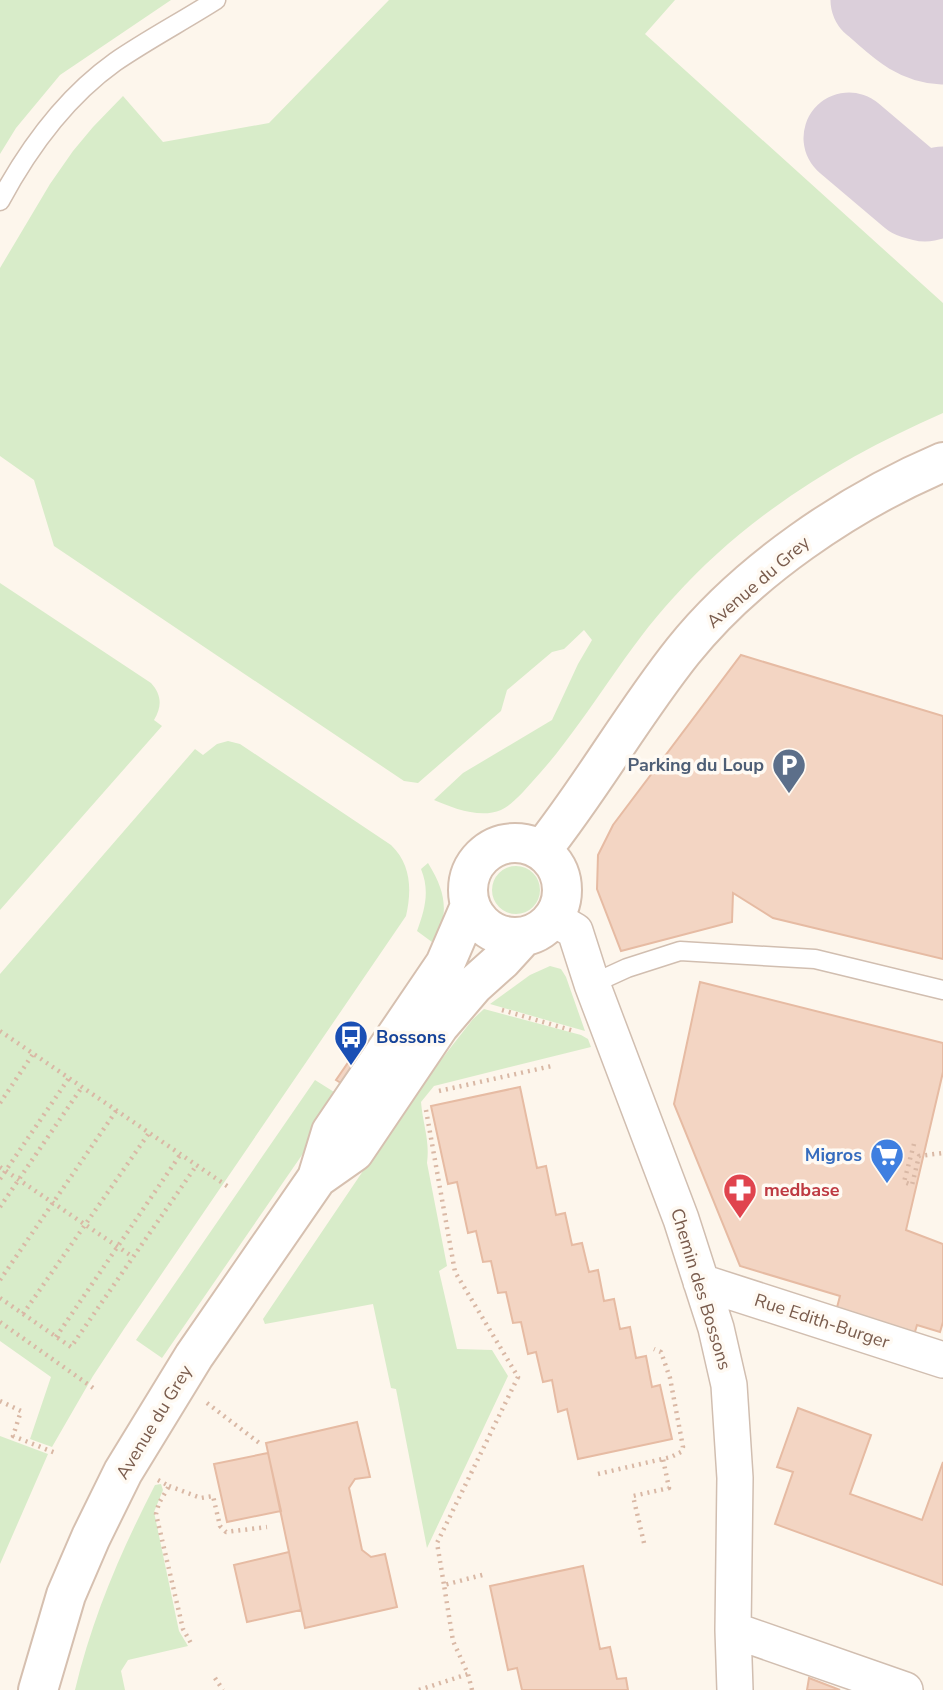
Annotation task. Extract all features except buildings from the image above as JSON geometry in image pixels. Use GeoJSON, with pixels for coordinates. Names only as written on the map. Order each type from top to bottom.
{"type":"FeatureCollection","features":[{"type":"Feature","properties":{"kind":"street","name":"Avenue du Grey"},"geometry":{"type":"LineString","coordinates":[[541,851],[569,816],[684,650],[725,606],[805,540],[914,474],[943,462]]}},
{"type":"Feature","properties":{"kind":"street"},"geometry":{"type":"LineString","coordinates":[[514,843],[529,845],[541,851],[551,860],[561,882],[562,894],[538,927],[509,937],[495,933],[483,925],[470,906],[468,891],[469,877],[476,863],[486,852],[514,843]]}},
{"type":"Feature","properties":{"kind":"street","name":"Avenue du Grey"},"geometry":{"type":"LineString","coordinates":[[38,1690],[65,1595],[123,1472],[188,1365],[317,1178],[331,1132],[445,964],[470,906]]}},
{"type":"Feature","properties":{"kind":"street","name":"Avenue du Grey"},"geometry":{"type":"LineString","coordinates":[[317,1178],[354,1152],[439,1026],[474,985],[538,927]]}},
{"type":"Feature","properties":{"kind":"street","name":"Chemin des Bossons"},"geometry":{"type":"LineString","coordinates":[[538,927],[575,931],[592,984],[681,1219],[716,1328],[729,1385],[735,1478],[735,1690]]}},
{"type":"Feature","properties":{"kind":"street","name":"Rue Edith-Burger"},"geometry":{"type":"LineString","coordinates":[[701,1282],[943,1360]]}},
{"type":"Feature","properties":{"kind":"street"},"geometry":{"type":"LineString","coordinates":[[733,1630],[905,1690]]}},
{"type":"Feature","properties":{"kind":"lane"},"geometry":{"type":"LineString","coordinates":[[0,201],[30,152],[78,94],[114,63],[216,0]]}},
{"type":"Feature","properties":{"kind":"lane"},"geometry":{"type":"LineString","coordinates":[[592,984],[627,968],[680,951],[815,959],[943,990]]}},
{"type":"Feature","properties":{"kind":"path"},"geometry":{"type":"LineString","coordinates":[[493,1008],[578,1032]]}},
{"type":"Feature","properties":{"kind":"path"},"geometry":{"type":"LineString","coordinates":[[1,1034],[230,1188]]}},
{"type":"Feature","properties":{"kind":"path"},"geometry":{"type":"LineString","coordinates":[[0,1103],[33,1054]]}},
{"type":"Feature","properties":{"kind":"path"},"geometry":{"type":"LineString","coordinates":[[435,1092],[552,1066]]}},
{"type":"Feature","properties":{"kind":"path"},"geometry":{"type":"LineString","coordinates":[[0,1179],[69,1078]]}},
{"type":"Feature","properties":{"kind":"path"},"geometry":{"type":"LineString","coordinates":[[0,1207],[82,1087]]}},
{"type":"Feature","properties":{"kind":"path"},"geometry":{"type":"LineString","coordinates":[[425,1105],[455,1272],[518,1377],[437,1543],[453,1641],[472,1690]]}},
{"type":"Feature","properties":{"kind":"path"},"geometry":{"type":"LineString","coordinates":[[0,1280],[116,1111]]}},
{"type":"Feature","properties":{"kind":"path"},"geometry":{"type":"LineString","coordinates":[[23,1314],[149,1133]]}},
{"type":"Feature","properties":{"kind":"path"},"geometry":{"type":"LineString","coordinates":[[914,1144],[904,1182],[912,1185],[919,1156],[943,1153]]}},
{"type":"Feature","properties":{"kind":"path"},"geometry":{"type":"LineString","coordinates":[[56,1336],[180,1155]]}},
{"type":"Feature","properties":{"kind":"path"},"geometry":{"type":"LineString","coordinates":[[0,1297],[71,1347],[197,1166]]}},
{"type":"Feature","properties":{"kind":"path"},"geometry":{"type":"LineString","coordinates":[[0,1167],[133,1257]]}},
{"type":"Feature","properties":{"kind":"path"},"geometry":{"type":"LineString","coordinates":[[0,1322],[96,1390]]}},
{"type":"Feature","properties":{"kind":"path"},"geometry":{"type":"LineString","coordinates":[[598,1474],[663,1459],[681,1451],[683,1447],[670,1378],[661,1352],[654,1349]]}},
{"type":"Feature","properties":{"kind":"path"},"geometry":{"type":"LineString","coordinates":[[202,1400],[262,1445]]}},
{"type":"Feature","properties":{"kind":"path"},"geometry":{"type":"LineString","coordinates":[[0,1401],[21,1411],[13,1436],[58,1454]]}},
{"type":"Feature","properties":{"kind":"path"},"geometry":{"type":"LineString","coordinates":[[644,1544],[633,1496],[669,1488],[663,1459]]}},
{"type":"Feature","properties":{"kind":"path"},"geometry":{"type":"LineString","coordinates":[[154,1478],[201,1498],[213,1496],[220,1527],[226,1532],[267,1527]]}},
{"type":"Feature","properties":{"kind":"path"},"geometry":{"type":"LineString","coordinates":[[169,1486],[156,1514],[183,1629],[192,1645]]}},
{"type":"Feature","properties":{"kind":"path"},"geometry":{"type":"LineString","coordinates":[[444,1585],[486,1574]]}},
{"type":"Feature","properties":{"kind":"path"},"geometry":{"type":"LineString","coordinates":[[419,1690],[468,1674]]}},
{"type":"Feature","properties":{"kind":"path"},"geometry":{"type":"LineString","coordinates":[[215,1678],[223,1690]]}},
{"type":"Feature","properties":{"kind":"green space"},"geometry":{"type":"Polygon","coordinates":[[[0,0],[171,0],[60,75],[16,128],[0,154],[0,0]]]}},
{"type":"Feature","properties":{"kind":"green space"},"geometry":{"type":"Polygon","coordinates":[[[389,0],[675,0],[645,34],[943,303],[943,413],[833,469],[765,514],[733,540],[703,567],[655,619],[569,737],[518,798],[501,810],[493,812],[476,813],[434,800],[463,773],[552,720],[592,640],[584,630],[564,649],[552,652],[507,690],[501,711],[418,783],[404,781],[54,546],[34,480],[0,456],[0,268],[50,184],[93,127],[123,96],[163,142],[269,123],[389,0]]]}},
{"type":"Feature","properties":{"kind":"green space"},"geometry":{"type":"Polygon","coordinates":[[[0,583],[151,683],[160,701],[154,720],[162,726],[0,910],[0,583]]]}},
{"type":"Feature","properties":{"kind":"green space"},"geometry":{"type":"Polygon","coordinates":[[[228,741],[240,744],[391,845],[403,860],[408,878],[406,916],[124,1329],[52,1447],[30,1439],[51,1377],[0,1341],[0,974],[195,749],[203,755],[217,744],[228,741]]]}},
{"type":"Feature","properties":{"kind":"green space"},"geometry":{"type":"Polygon","coordinates":[[[428,863],[439,884],[444,903],[436,945],[417,931],[425,900],[421,869],[428,863]]]}},
{"type":"Feature","properties":{"kind":"green space"},"geometry":{"type":"Polygon","coordinates":[[[516,866],[533,873],[540,890],[533,907],[516,914],[499,907],[492,890],[499,873],[516,866]]]}},
{"type":"Feature","properties":{"kind":"green space"},"geometry":{"type":"Polygon","coordinates":[[[550,966],[561,969],[566,977],[585,1031],[490,1004],[530,975],[550,966]]]}},
{"type":"Feature","properties":{"kind":"green space"},"geometry":{"type":"Polygon","coordinates":[[[484,1009],[581,1035],[588,1039],[591,1047],[434,1086],[421,1102],[427,1140],[427,1163],[447,1266],[439,1271],[457,1349],[492,1350],[508,1376],[427,1548],[396,1389],[391,1388],[373,1304],[265,1324],[263,1319],[419,1088],[473,1019],[484,1009]]]}},
{"type":"Feature","properties":{"kind":"green space"},"geometry":{"type":"Polygon","coordinates":[[[315,1080],[342,1097],[162,1358],[136,1340],[315,1080]]]}},
{"type":"Feature","properties":{"kind":"green space"},"geometry":{"type":"Polygon","coordinates":[[[0,1436],[48,1454],[0,1564],[0,1436]]]}},
{"type":"Feature","properties":{"kind":"green space"},"geometry":{"type":"Polygon","coordinates":[[[161,1484],[163,1490],[154,1512],[179,1631],[188,1646],[128,1660],[121,1671],[125,1690],[75,1690],[109,1585],[155,1485],[161,1484]]]}},
{"type":"Feature","properties":{"kind":"taxiway"},"geometry":{"type":"LineString","coordinates":[[876,0],[915,31],[943,39]]}},
{"type":"Feature","properties":{"kind":"taxiway"},"geometry":{"type":"LineString","coordinates":[[849,138],[914,193],[925,196],[943,192]]}},
{"type":"Feature","properties":{"kind":"place","name":"Parking du Loup"},"geometry":{"type":"Point","coordinates":[789,795]}},
{"type":"Feature","properties":{"kind":"place","name":"Bossons"},"geometry":{"type":"Point","coordinates":[351,1067]}},
{"type":"Feature","properties":{"kind":"place","name":"Migros"},"geometry":{"type":"Point","coordinates":[887,1185]}},
{"type":"Feature","properties":{"kind":"place","name":"medbase"},"geometry":{"type":"Point","coordinates":[740,1220]}}]}
